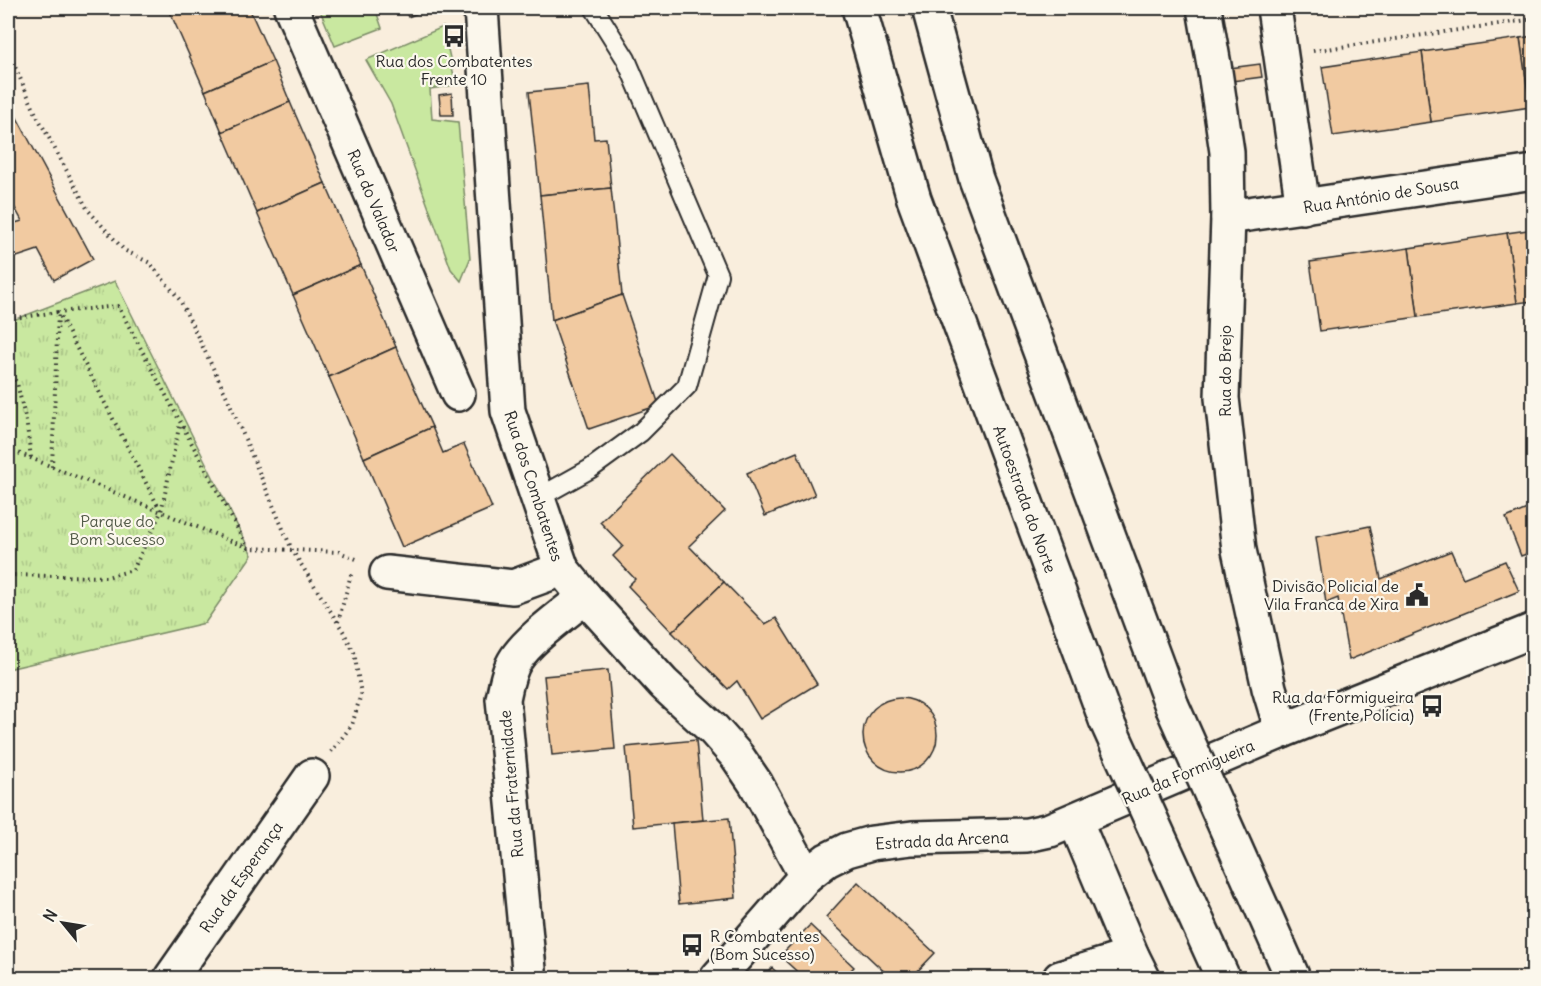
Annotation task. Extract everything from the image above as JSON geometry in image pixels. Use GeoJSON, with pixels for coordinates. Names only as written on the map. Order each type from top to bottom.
{"type":"FeatureCollection","features":[{"type":"Feature","properties":{"kind":"main road","name":"Rua do Valador"},"geometry":{"type":"LineString","coordinates":[[291,8],[458,394]]}},
{"type":"Feature","properties":{"kind":"main road","name":"Rua dos Combatentes"},"geometry":{"type":"LineString","coordinates":[[481,8],[508,411],[562,569],[664,684],[714,730],[737,756],[756,784],[806,876]]}},
{"type":"Feature","properties":{"kind":"main road","name":"Autoestrada do Norte"},"geometry":{"type":"LineString","coordinates":[[859,8],[914,199],[1106,720],[1223,978]]}},
{"type":"Feature","properties":{"kind":"main road"},"geometry":{"type":"LineString","coordinates":[[929,8],[976,179],[1172,706],[1293,978]]}},
{"type":"Feature","properties":{"kind":"main road","name":"Rua do Brejo"},"geometry":{"type":"LineString","coordinates":[[1204,8],[1227,152],[1228,217],[1222,398],[1239,550],[1269,688],[1282,731]]}},
{"type":"Feature","properties":{"kind":"main road"},"geometry":{"type":"LineString","coordinates":[[1274,8],[1303,207]]}},
{"type":"Feature","properties":{"kind":"main road","name":"Rua António de Sousa"},"geometry":{"type":"LineString","coordinates":[[1228,217],[1533,172]]}},
{"type":"Feature","properties":{"kind":"main road"},"geometry":{"type":"LineString","coordinates":[[387,573],[513,587],[562,569]]}},
{"type":"Feature","properties":{"kind":"main road","name":"Rua da Fraternidade"},"geometry":{"type":"LineString","coordinates":[[529,969],[503,699],[507,678],[515,661],[526,646],[585,597]]}},
{"type":"Feature","properties":{"kind":"main road","name":"Rua da Formigueira"},"geometry":{"type":"LineString","coordinates":[[1075,820],[1282,731],[1533,630]]}},
{"type":"Feature","properties":{"kind":"main road","name":"Rua da Esperança"},"geometry":{"type":"LineString","coordinates":[[171,978],[312,776]]}},
{"type":"Feature","properties":{"kind":"main road"},"geometry":{"type":"LineString","coordinates":[[1060,978],[1137,967],[1075,820]]}},
{"type":"Feature","properties":{"kind":"main road","name":"Estrada da Arcena"},"geometry":{"type":"LineString","coordinates":[[717,978],[806,876],[847,850],[872,843],[912,838],[1027,835],[1050,830],[1075,820]]}},
{"type":"Feature","properties":{"kind":"lane"},"geometry":{"type":"LineString","coordinates":[[538,498],[590,469],[641,432],[687,386],[718,275],[626,59],[594,8]]}},
{"type":"Feature","properties":{"kind":"path"},"geometry":{"type":"LineString","coordinates":[[1281,55],[1533,19]]}},
{"type":"Feature","properties":{"kind":"path"},"geometry":{"type":"LineString","coordinates":[[8,51],[36,114],[88,210],[124,250],[150,263],[180,300],[228,399],[292,550],[338,622],[354,652],[361,694],[352,725],[312,776]]}},
{"type":"Feature","properties":{"kind":"path"},"geometry":{"type":"LineString","coordinates":[[8,319],[118,306],[248,548]]}},
{"type":"Feature","properties":{"kind":"path"},"geometry":{"type":"LineString","coordinates":[[52,467],[57,312]]}},
{"type":"Feature","properties":{"kind":"path"},"geometry":{"type":"LineString","coordinates":[[57,312],[161,512]]}},
{"type":"Feature","properties":{"kind":"path"},"geometry":{"type":"LineString","coordinates":[[8,370],[17,382],[27,426],[31,458]]}},
{"type":"Feature","properties":{"kind":"path"},"geometry":{"type":"LineString","coordinates":[[8,575],[107,576],[133,570],[161,512],[180,423]]}},
{"type":"Feature","properties":{"kind":"path"},"geometry":{"type":"LineString","coordinates":[[8,448],[248,548],[339,552],[387,573]]}},
{"type":"Feature","properties":{"kind":"path"},"geometry":{"type":"LineString","coordinates":[[338,622],[353,570]]}},
{"type":"Feature","properties":{"kind":"green space"},"geometry":{"type":"Polygon","coordinates":[[[319,8],[375,8],[382,28],[335,46],[319,8]]]}},
{"type":"Feature","properties":{"kind":"green space"},"geometry":{"type":"Polygon","coordinates":[[[443,27],[456,85],[430,89],[432,119],[458,122],[470,259],[461,281],[451,269],[391,104],[366,60],[443,27]]]}},
{"type":"Feature","properties":{"kind":"green space","name":"Parque do Bom Sucesso"},"geometry":{"type":"Polygon","coordinates":[[[115,281],[252,555],[205,623],[8,669],[8,322],[115,281]]]}},
{"type":"Feature","properties":{"kind":"building"},"geometry":{"type":"Polygon","coordinates":[[[174,8],[249,8],[273,61],[205,91],[169,10],[174,8]]]}},
{"type":"Feature","properties":{"kind":"building"},"geometry":{"type":"Polygon","coordinates":[[[404,8],[430,8],[408,17],[404,8]]]}},
{"type":"Feature","properties":{"kind":"building"},"geometry":{"type":"Polygon","coordinates":[[[1534,36],[1534,107],[1530,107],[1520,38],[1534,36]]]}},
{"type":"Feature","properties":{"kind":"building"},"geometry":{"type":"Polygon","coordinates":[[[1520,38],[1530,107],[1431,122],[1422,52],[1520,38]]]}},
{"type":"Feature","properties":{"kind":"building"},"geometry":{"type":"Polygon","coordinates":[[[1422,52],[1431,122],[1333,136],[1322,67],[1422,52]]]}},
{"type":"Feature","properties":{"kind":"building"},"geometry":{"type":"Polygon","coordinates":[[[273,61],[290,102],[222,132],[205,91],[273,61]]]}},
{"type":"Feature","properties":{"kind":"building"},"geometry":{"type":"Polygon","coordinates":[[[1260,64],[1262,77],[1232,81],[1230,68],[1260,64]]]}},
{"type":"Feature","properties":{"kind":"building"},"geometry":{"type":"Polygon","coordinates":[[[589,86],[594,139],[606,138],[611,188],[540,195],[529,92],[589,86]]]}},
{"type":"Feature","properties":{"kind":"building"},"geometry":{"type":"Polygon","coordinates":[[[452,93],[453,115],[441,115],[439,95],[452,93]]]}},
{"type":"Feature","properties":{"kind":"building"},"geometry":{"type":"Polygon","coordinates":[[[8,101],[93,259],[54,280],[38,250],[8,260],[8,225],[22,221],[8,195],[8,101]]]}},
{"type":"Feature","properties":{"kind":"building"},"geometry":{"type":"Polygon","coordinates":[[[290,102],[325,183],[257,213],[222,132],[290,102]]]}},
{"type":"Feature","properties":{"kind":"building"},"geometry":{"type":"Polygon","coordinates":[[[325,183],[361,265],[293,295],[257,213],[325,183]]]}},
{"type":"Feature","properties":{"kind":"building"},"geometry":{"type":"Polygon","coordinates":[[[611,188],[622,295],[552,320],[540,195],[611,188]]]}},
{"type":"Feature","properties":{"kind":"building"},"geometry":{"type":"Polygon","coordinates":[[[1534,229],[1534,301],[1517,303],[1507,233],[1534,229]]]}},
{"type":"Feature","properties":{"kind":"building"},"geometry":{"type":"Polygon","coordinates":[[[1507,233],[1517,303],[1418,317],[1409,248],[1507,233]]]}},
{"type":"Feature","properties":{"kind":"building"},"geometry":{"type":"Polygon","coordinates":[[[1409,248],[1418,317],[1320,331],[1310,262],[1409,248]]]}},
{"type":"Feature","properties":{"kind":"building"},"geometry":{"type":"Polygon","coordinates":[[[361,265],[396,347],[329,377],[293,295],[361,265]]]}},
{"type":"Feature","properties":{"kind":"building"},"geometry":{"type":"Polygon","coordinates":[[[622,295],[659,405],[589,429],[552,320],[622,295]]]}},
{"type":"Feature","properties":{"kind":"building"},"geometry":{"type":"Polygon","coordinates":[[[396,347],[432,427],[364,458],[329,377],[396,347]]]}},
{"type":"Feature","properties":{"kind":"building"},"geometry":{"type":"Polygon","coordinates":[[[432,427],[443,453],[464,444],[492,508],[402,547],[364,458],[432,427]]]}},
{"type":"Feature","properties":{"kind":"building"},"geometry":{"type":"Polygon","coordinates":[[[797,452],[815,495],[765,516],[747,473],[797,452]]]}},
{"type":"Feature","properties":{"kind":"building"},"geometry":{"type":"Polygon","coordinates":[[[670,454],[725,511],[689,546],[724,582],[672,632],[628,586],[635,579],[613,556],[623,546],[600,522],[670,454]]]}},
{"type":"Feature","properties":{"kind":"building"},"geometry":{"type":"Polygon","coordinates":[[[1534,506],[1534,551],[1521,556],[1506,518],[1534,506]]]}},
{"type":"Feature","properties":{"kind":"building","name":"Divisão Policial de Vila Franca de Xira"},"geometry":{"type":"Polygon","coordinates":[[[1370,526],[1381,579],[1451,551],[1463,578],[1505,561],[1519,591],[1349,660],[1338,598],[1326,603],[1316,537],[1370,526]]]}},
{"type":"Feature","properties":{"kind":"building"},"geometry":{"type":"Polygon","coordinates":[[[724,582],[765,624],[776,618],[817,684],[760,719],[737,681],[728,689],[672,632],[724,582]]]}},
{"type":"Feature","properties":{"kind":"building"},"geometry":{"type":"Polygon","coordinates":[[[608,670],[615,749],[552,755],[544,676],[608,670]]]}},
{"type":"Feature","properties":{"kind":"building"},"geometry":{"type":"Polygon","coordinates":[[[907,698],[927,708],[935,721],[937,735],[935,749],[927,762],[914,770],[893,772],[873,762],[865,749],[863,728],[873,708],[886,700],[907,698]]]}},
{"type":"Feature","properties":{"kind":"building"},"geometry":{"type":"Polygon","coordinates":[[[696,740],[703,820],[633,827],[626,747],[696,740]]]}},
{"type":"Feature","properties":{"kind":"building"},"geometry":{"type":"Polygon","coordinates":[[[729,818],[736,898],[679,904],[672,823],[729,818]]]}},
{"type":"Feature","properties":{"kind":"building"},"geometry":{"type":"Polygon","coordinates":[[[858,882],[935,953],[911,978],[891,978],[826,917],[858,882]]]}},
{"type":"Feature","properties":{"kind":"building"},"geometry":{"type":"Polygon","coordinates":[[[810,925],[854,967],[843,978],[804,978],[780,956],[810,925]]]}},
{"type":"Feature","properties":{"kind":"building"},"geometry":{"type":"Polygon","coordinates":[[[772,968],[783,978],[762,978],[772,968]]]}},
{"type":"Feature","properties":{"kind":"place","name":"Rua dos Combatentes Frente 10"},"geometry":{"type":"Point","coordinates":[454,36]}},
{"type":"Feature","properties":{"kind":"place","name":"Divisão Policial de Vila Franca de Xira"},"geometry":{"type":"Point","coordinates":[1417,595]}},
{"type":"Feature","properties":{"kind":"place","name":"Rua da Formigueira (Frente Polícia)"},"geometry":{"type":"Point","coordinates":[1432,706]}},
{"type":"Feature","properties":{"kind":"place","name":"R Combatentes (Bom Sucesso)"},"geometry":{"type":"Point","coordinates":[692,945]}}]}
